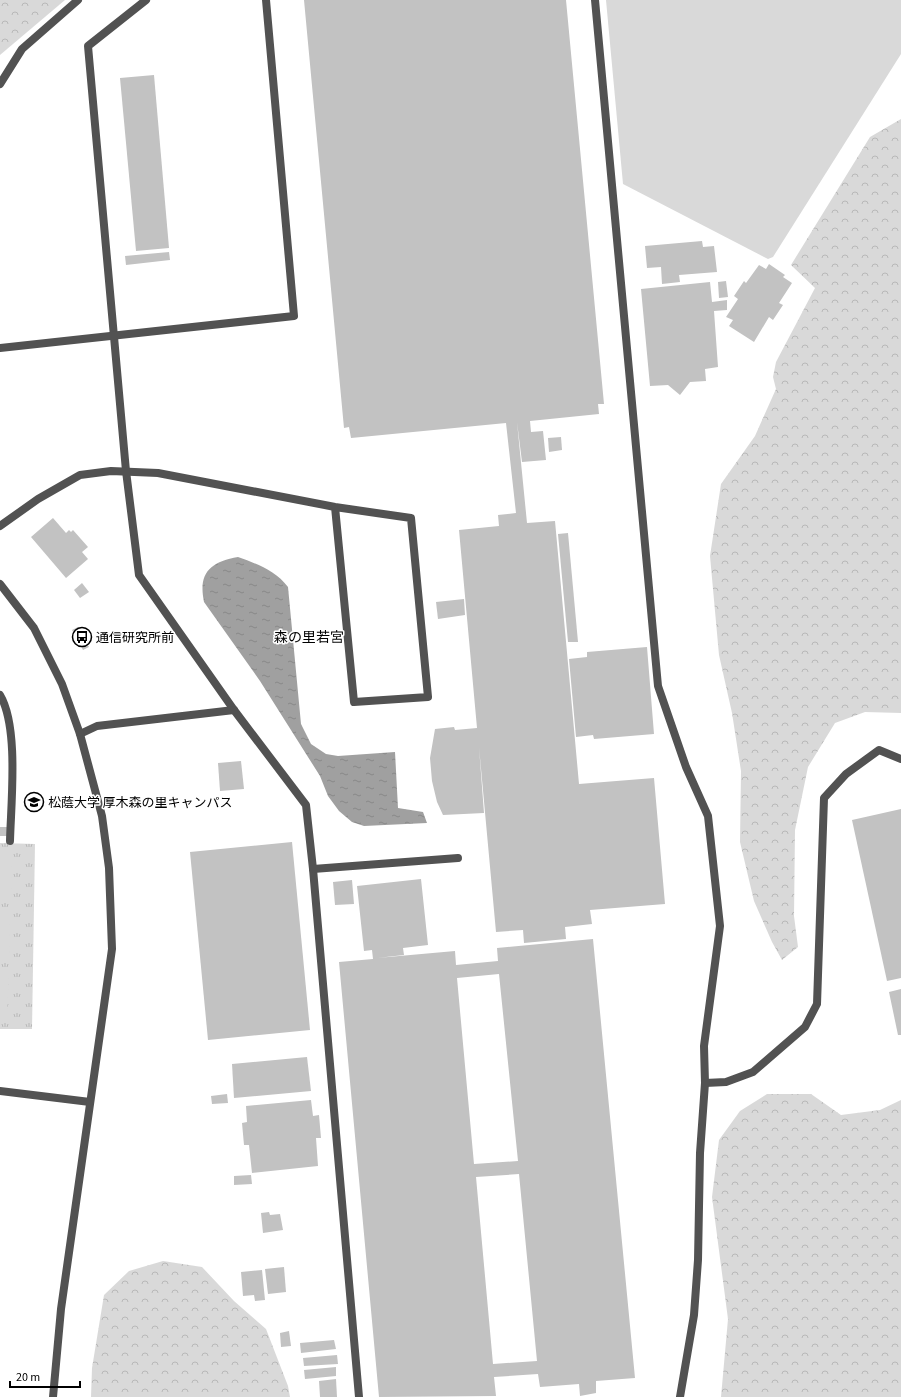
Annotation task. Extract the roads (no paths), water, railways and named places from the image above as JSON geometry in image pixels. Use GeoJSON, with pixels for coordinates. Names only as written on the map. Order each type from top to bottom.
{"type":"FeatureCollection","features":[{"type":"Feature","properties":{"kind":"street"},"geometry":{"type":"LineString","coordinates":[[0,84],[22,49],[78,0]]}},
{"type":"Feature","properties":{"kind":"street"},"geometry":{"type":"LineString","coordinates":[[146,0],[88,46],[126,470],[139,575],[234,710],[306,805],[313,869],[359,1397]]}},
{"type":"Feature","properties":{"kind":"street"},"geometry":{"type":"LineString","coordinates":[[0,348],[294,316],[266,0]]}},
{"type":"Feature","properties":{"kind":"street"},"geometry":{"type":"LineString","coordinates":[[595,0],[658,686],[686,767],[708,816],[720,926],[704,1046],[705,1083],[700,1153],[697,1276],[694,1316],[680,1397]]}},
{"type":"Feature","properties":{"kind":"street"},"geometry":{"type":"LineString","coordinates":[[0,526],[38,500],[80,475],[126,470],[158,473],[335,506],[411,518],[428,696],[354,702],[335,506]]}},
{"type":"Feature","properties":{"kind":"street"},"geometry":{"type":"LineString","coordinates":[[0,584],[34,628],[62,684],[80,734],[102,816],[109,868],[112,949],[61,1309],[53,1397]]}},
{"type":"Feature","properties":{"kind":"street"},"geometry":{"type":"LineString","coordinates":[[0,695],[5,702],[11,728],[10,841]]}},
{"type":"Feature","properties":{"kind":"street"},"geometry":{"type":"LineString","coordinates":[[80,734],[97,726],[234,710]]}},
{"type":"Feature","properties":{"kind":"street"},"geometry":{"type":"LineString","coordinates":[[705,1083],[726,1082],[753,1072],[804,1027],[817,1004],[824,798],[846,774],[879,750],[901,759]]}},
{"type":"Feature","properties":{"kind":"street"},"geometry":{"type":"LineString","coordinates":[[313,869],[458,858]]}},
{"type":"Feature","properties":{"kind":"street"},"geometry":{"type":"LineString","coordinates":[[0,1091],[90,1102]]}},
{"type":"Feature","properties":{"kind":"water"},"geometry":{"type":"Polygon","coordinates":[[[238,557],[259,565],[271,572],[288,587],[301,724],[311,744],[326,754],[338,756],[395,752],[398,808],[423,812],[427,823],[364,826],[352,822],[339,811],[328,796],[320,776],[260,681],[204,602],[203,583],[208,570],[220,562],[238,557]]]}},
{"type":"Feature","properties":{"kind":"place","name":"通信研究所前"},"geometry":{"type":"Point","coordinates":[82,637]}},
{"type":"Feature","properties":{"kind":"place","name":"松蔭大学 厚木森の里キャンパス"},"geometry":{"type":"Point","coordinates":[34,802]}},
{"type":"Feature","properties":{"kind":"district","name":"森の里若宮"},"geometry":{"type":"Point","coordinates":[309,637]}}]}
